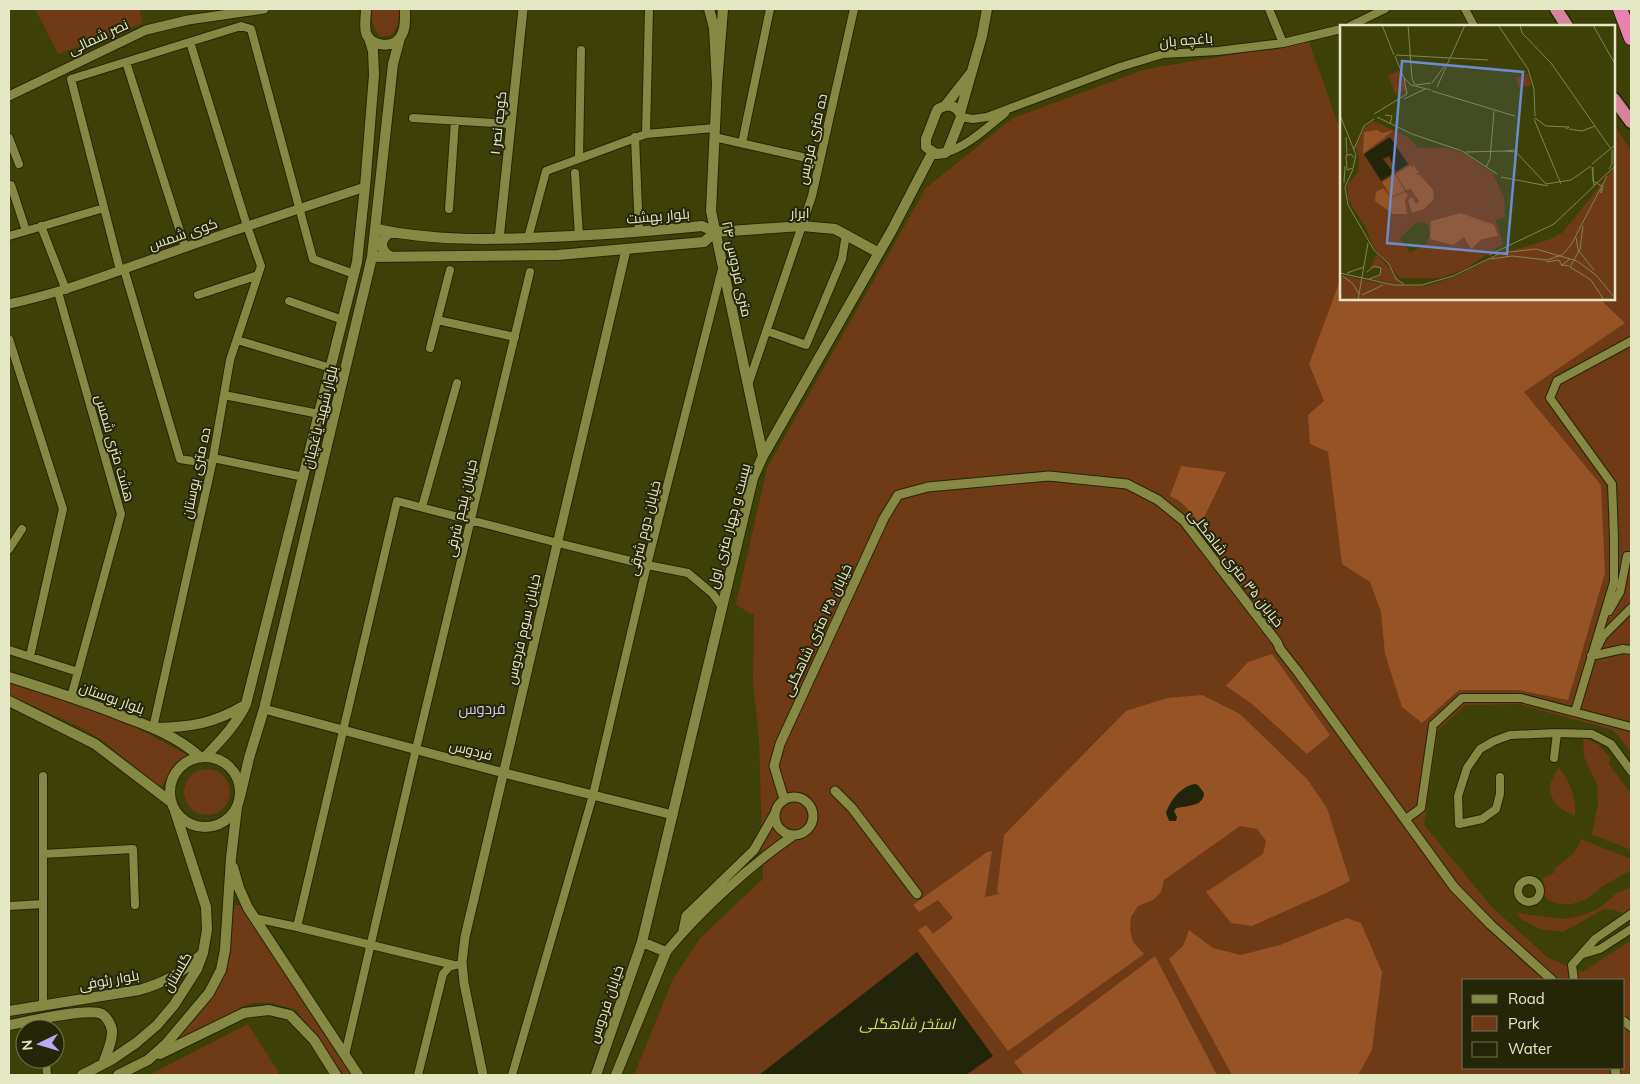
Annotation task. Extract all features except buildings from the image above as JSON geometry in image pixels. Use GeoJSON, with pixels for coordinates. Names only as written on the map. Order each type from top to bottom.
{"type":"FeatureCollection","features":[{"type":"Feature","properties":{"kind":"highway"},"geometry":{"type":"LineString","coordinates":[[1556,9],[1566,25]]}},
{"type":"Feature","properties":{"kind":"highway"},"geometry":{"type":"LineString","coordinates":[[1620,9],[1631,38]]}},
{"type":"Feature","properties":{"kind":"highway"},"geometry":{"type":"LineString","coordinates":[[1615,100],[1631,122]]}},
{"type":"Feature","properties":{"kind":"main road","name":"بلوار شهید یاغچیان"},"geometry":{"type":"LineString","coordinates":[[202,757],[239,719],[246,704],[354,274],[365,187],[375,64],[365,26],[366,9]]}},
{"type":"Feature","properties":{"kind":"main road","name":"بلوار شهید یاغچیان"},"geometry":{"type":"LineString","coordinates":[[238,802],[264,709],[372,257],[392,64],[404,28],[405,9]]}},
{"type":"Feature","properties":{"kind":"main road","name":"۲۴ متری فردوس"},"geometry":{"type":"LineString","coordinates":[[709,9],[714,28],[717,84]]}},
{"type":"Feature","properties":{"kind":"main road","name":"۲۴ متری فردوس"},"geometry":{"type":"LineString","coordinates":[[723,9],[714,133],[711,211],[763,456]]}},
{"type":"Feature","properties":{"kind":"main road"},"geometry":{"type":"LineString","coordinates":[[961,115],[951,105],[938,109],[926,139],[926,147],[932,153],[945,153],[951,146],[961,115],[974,69],[987,9]]}},
{"type":"Feature","properties":{"kind":"main road"},"geometry":{"type":"LineString","coordinates":[[369,38],[381,45],[395,43],[400,38]]}},
{"type":"Feature","properties":{"kind":"main road"},"geometry":{"type":"LineString","coordinates":[[945,106],[974,69]]}},
{"type":"Feature","properties":{"kind":"main road","name":"بیست و چهار متری اول"},"geometry":{"type":"LineString","coordinates":[[642,942],[754,478],[763,456],[878,253],[932,153]]}},
{"type":"Feature","properties":{"kind":"main road","name":"بلوار بهشت"},"geometry":{"type":"LineString","coordinates":[[376,229],[435,238],[499,239],[579,236],[702,226],[715,232]]}},
{"type":"Feature","properties":{"kind":"main road","name":"ابرار"},"geometry":{"type":"LineString","coordinates":[[715,232],[802,226],[835,229],[878,253]]}},
{"type":"Feature","properties":{"kind":"main road"},"geometry":{"type":"LineString","coordinates":[[390,232],[385,235],[382,241],[382,248],[391,257]]}},
{"type":"Feature","properties":{"kind":"main road"},"geometry":{"type":"LineString","coordinates":[[372,257],[550,255],[626,250],[704,242],[715,232]]}},
{"type":"Feature","properties":{"kind":"main road"},"geometry":{"type":"LineString","coordinates":[[276,586],[292,591]]}},
{"type":"Feature","properties":{"kind":"main road","name":"بلوار بوستان"},"geometry":{"type":"LineString","coordinates":[[9,677],[71,697],[154,728],[202,757]]}},
{"type":"Feature","properties":{"kind":"main road"},"geometry":{"type":"LineString","coordinates":[[9,701],[95,744],[173,807],[182,820],[192,825],[202,828],[213,827],[223,823],[231,816],[238,802]]}},
{"type":"Feature","properties":{"kind":"main road"},"geometry":{"type":"LineString","coordinates":[[154,728],[197,725],[217,720],[246,704]]}},
{"type":"Feature","properties":{"kind":"main road"},"geometry":{"type":"LineString","coordinates":[[148,1060],[166,1044],[209,993],[221,970],[225,950],[231,858],[240,787],[237,778],[232,769],[224,762],[215,758],[202,757],[190,760],[175,773],[171,782],[170,792],[173,807]]}},
{"type":"Feature","properties":{"kind":"main road","name":"گلستان"},"geometry":{"type":"LineString","coordinates":[[82,1075],[136,1043],[157,1026],[174,1005],[197,969],[203,953],[207,930],[206,907],[173,807]]}},
{"type":"Feature","properties":{"kind":"main road"},"geometry":{"type":"LineString","coordinates":[[231,858],[239,888],[248,908],[358,1075]]}},
{"type":"Feature","properties":{"kind":"main road"},"geometry":{"type":"LineString","coordinates":[[616,1075],[666,952],[642,942]]}},
{"type":"Feature","properties":{"kind":"main road","name":"خیابان فردوس"},"geometry":{"type":"LineString","coordinates":[[596,1075],[642,942]]}},
{"type":"Feature","properties":{"kind":"main road","name":"بلوار رئوفی"},"geometry":{"type":"LineString","coordinates":[[9,1011],[139,990],[155,985],[185,970],[203,953]]}},
{"type":"Feature","properties":{"kind":"main road"},"geometry":{"type":"LineString","coordinates":[[43,1005],[44,1019]]}},
{"type":"Feature","properties":{"kind":"main road"},"geometry":{"type":"LineString","coordinates":[[118,1075],[244,1013],[269,1010],[290,1015],[314,1040],[336,1075]]}},
{"type":"Feature","properties":{"kind":"main road","name":"بلوار رئوفی"},"geometry":{"type":"LineString","coordinates":[[64,1019],[93,1012],[103,1015],[109,1021],[112,1030],[111,1039],[103,1064]]}},
{"type":"Feature","properties":{"kind":"street","name":"نصر شمالی"},"geometry":{"type":"LineString","coordinates":[[9,96],[146,30],[188,20],[264,9]]}},
{"type":"Feature","properties":{"kind":"street","name":"کوچه نصر ۱"},"geometry":{"type":"LineString","coordinates":[[499,239],[523,9]]}},
{"type":"Feature","properties":{"kind":"street"},"geometry":{"type":"LineString","coordinates":[[646,134],[649,9]]}},
{"type":"Feature","properties":{"kind":"street"},"geometry":{"type":"LineString","coordinates":[[742,143],[770,9]]}},
{"type":"Feature","properties":{"kind":"street","name":"ده متری فردیس"},"geometry":{"type":"LineString","coordinates":[[748,387],[812,196],[854,9]]}},
{"type":"Feature","properties":{"kind":"street"},"geometry":{"type":"LineString","coordinates":[[1269,9],[1283,43]]}},
{"type":"Feature","properties":{"kind":"street"},"geometry":{"type":"LineString","coordinates":[[1352,25],[1385,9]]}},
{"type":"Feature","properties":{"kind":"street"},"geometry":{"type":"LineString","coordinates":[[1465,9],[1473,25]]}},
{"type":"Feature","properties":{"kind":"street"},"geometry":{"type":"LineString","coordinates":[[304,477],[212,461],[180,459],[104,208],[71,79],[241,26],[251,29],[313,258],[354,274]]}},
{"type":"Feature","properties":{"kind":"street","name":"باغچه بان"},"geometry":{"type":"LineString","coordinates":[[1011,109],[1120,67],[1163,54],[1218,51],[1283,43],[1340,29]]}},
{"type":"Feature","properties":{"kind":"street","name":"ده متری بوستان"},"geometry":{"type":"LineString","coordinates":[[154,728],[212,461],[230,360],[261,266],[190,42]]}},
{"type":"Feature","properties":{"kind":"street"},"geometry":{"type":"LineString","coordinates":[[579,158],[580,50]]}},
{"type":"Feature","properties":{"kind":"street"},"geometry":{"type":"LineString","coordinates":[[126,62],[185,248]]}},
{"type":"Feature","properties":{"kind":"street"},"geometry":{"type":"LineString","coordinates":[[961,115],[973,119],[987,117],[1011,109]]}},
{"type":"Feature","properties":{"kind":"street"},"geometry":{"type":"LineString","coordinates":[[945,153],[966,143],[1011,109]]}},
{"type":"Feature","properties":{"kind":"street"},"geometry":{"type":"LineString","coordinates":[[413,118],[511,124]]}},
{"type":"Feature","properties":{"kind":"street"},"geometry":{"type":"LineString","coordinates":[[448,209],[455,121]]}},
{"type":"Feature","properties":{"kind":"street"},"geometry":{"type":"LineString","coordinates":[[528,238],[546,171],[634,137],[646,134],[714,133],[742,143],[820,161]]}},
{"type":"Feature","properties":{"kind":"street"},"geometry":{"type":"LineString","coordinates":[[634,137],[639,232]]}},
{"type":"Feature","properties":{"kind":"street"},"geometry":{"type":"LineString","coordinates":[[9,138],[19,164]]}},
{"type":"Feature","properties":{"kind":"street"},"geometry":{"type":"LineString","coordinates":[[575,173],[579,236]]}},
{"type":"Feature","properties":{"kind":"street"},"geometry":{"type":"LineString","coordinates":[[11,185],[26,231]]}},
{"type":"Feature","properties":{"kind":"street","name":"کوی شمس"},"geometry":{"type":"LineString","coordinates":[[9,304],[62,291],[299,208],[365,187]]}},
{"type":"Feature","properties":{"kind":"street"},"geometry":{"type":"LineString","coordinates":[[9,236],[104,208]]}},
{"type":"Feature","properties":{"kind":"street","name":"هشت متری شمس"},"geometry":{"type":"LineString","coordinates":[[41,226],[62,291],[121,514],[71,697]]}},
{"type":"Feature","properties":{"kind":"street"},"geometry":{"type":"LineString","coordinates":[[767,331],[806,345],[842,259],[846,234]]}},
{"type":"Feature","properties":{"kind":"street","name":"خیابان سوم فردوس"},"geometry":{"type":"LineString","coordinates":[[483,1075],[464,983],[458,964],[626,250]]}},
{"type":"Feature","properties":{"kind":"street","name":"خیابان دوم شرقی"},"geometry":{"type":"LineString","coordinates":[[512,1075],[592,795],[647,564],[722,267]]}},
{"type":"Feature","properties":{"kind":"street"},"geometry":{"type":"LineString","coordinates":[[430,348],[450,270]]}},
{"type":"Feature","properties":{"kind":"street","name":"خیابان پنجم شرقی"},"geometry":{"type":"LineString","coordinates":[[345,1054],[530,272]]}},
{"type":"Feature","properties":{"kind":"street"},"geometry":{"type":"LineString","coordinates":[[198,295],[258,275]]}},
{"type":"Feature","properties":{"kind":"street"},"geometry":{"type":"LineString","coordinates":[[289,301],[343,320]]}},
{"type":"Feature","properties":{"kind":"street"},"geometry":{"type":"LineString","coordinates":[[437,320],[515,337]]}},
{"type":"Feature","properties":{"kind":"street"},"geometry":{"type":"LineString","coordinates":[[9,339],[63,509],[30,656]]}},
{"type":"Feature","properties":{"kind":"street"},"geometry":{"type":"LineString","coordinates":[[237,340],[331,368]]}},
{"type":"Feature","properties":{"kind":"street"},"geometry":{"type":"LineString","coordinates":[[1575,712],[1614,582],[1612,484],[1550,398],[1556,381],[1629,343]]}},
{"type":"Feature","properties":{"kind":"street"},"geometry":{"type":"LineString","coordinates":[[422,508],[457,383]]}},
{"type":"Feature","properties":{"kind":"street"},"geometry":{"type":"LineString","coordinates":[[224,395],[319,414]]}},
{"type":"Feature","properties":{"kind":"street","name":"خیابان ۳۵ متری شاهگلی"},"geometry":{"type":"LineString","coordinates":[[784,799],[774,766],[780,744],[884,518],[898,495],[928,487],[1049,476],[1127,484],[1158,500],[1184,521],[1277,642],[1280,649],[1454,887],[1491,925],[1551,979]]}},
{"type":"Feature","properties":{"kind":"street"},"geometry":{"type":"LineString","coordinates":[[297,927],[397,501],[558,543],[688,573],[713,594],[722,607]]}},
{"type":"Feature","properties":{"kind":"street"},"geometry":{"type":"LineString","coordinates":[[9,549],[22,529]]}},
{"type":"Feature","properties":{"kind":"street"},"geometry":{"type":"LineString","coordinates":[[1600,627],[1620,592],[1627,556],[1631,556]]}},
{"type":"Feature","properties":{"kind":"street"},"geometry":{"type":"LineString","coordinates":[[1592,656],[1603,636],[1631,608]]}},
{"type":"Feature","properties":{"kind":"street"},"geometry":{"type":"LineString","coordinates":[[1592,656],[1623,649],[1631,650]]}},
{"type":"Feature","properties":{"kind":"street"},"geometry":{"type":"LineString","coordinates":[[9,650],[78,672]]}},
{"type":"Feature","properties":{"kind":"street"},"geometry":{"type":"LineString","coordinates":[[1406,820],[1421,808],[1433,725],[1462,698],[1521,698],[1631,727]]}},
{"type":"Feature","properties":{"kind":"street","name":"فردوس"},"geometry":{"type":"LineString","coordinates":[[264,709],[504,773],[673,814]]}},
{"type":"Feature","properties":{"kind":"street"},"geometry":{"type":"LineString","coordinates":[[1554,758],[1558,732]]}},
{"type":"Feature","properties":{"kind":"street"},"geometry":{"type":"LineString","coordinates":[[1500,777],[1500,794],[1496,809],[1482,819],[1459,824],[1458,796],[1467,768],[1480,750],[1494,741],[1510,735],[1558,732],[1592,734],[1611,744],[1631,771]]}},
{"type":"Feature","properties":{"kind":"street"},"geometry":{"type":"LineString","coordinates":[[43,776],[43,1005]]}},
{"type":"Feature","properties":{"kind":"street"},"geometry":{"type":"LineString","coordinates":[[835,791],[852,808],[917,894]]}},
{"type":"Feature","properties":{"kind":"street"},"geometry":{"type":"LineString","coordinates":[[683,931],[686,916],[754,850],[776,809],[784,799],[789,797],[801,798],[810,805],[813,816],[809,827],[800,834],[794,835],[788,834],[778,827],[774,815]]}},
{"type":"Feature","properties":{"kind":"street"},"geometry":{"type":"LineString","coordinates":[[666,952],[683,931],[764,855],[794,835]]}},
{"type":"Feature","properties":{"kind":"street"},"geometry":{"type":"LineString","coordinates":[[43,854],[133,849],[134,905]]}},
{"type":"Feature","properties":{"kind":"street"},"geometry":{"type":"LineString","coordinates":[[9,906],[43,904]]}},
{"type":"Feature","properties":{"kind":"street"},"geometry":{"type":"LineString","coordinates":[[1574,979],[1572,965],[1581,954],[1595,939],[1631,914]]}},
{"type":"Feature","properties":{"kind":"street"},"geometry":{"type":"LineString","coordinates":[[254,918],[458,964]]}},
{"type":"Feature","properties":{"kind":"street"},"geometry":{"type":"LineString","coordinates":[[1581,954],[1600,948],[1631,929]]}},
{"type":"Feature","properties":{"kind":"street"},"geometry":{"type":"LineString","coordinates":[[418,1075],[444,974],[449,967],[458,964]]}},
{"type":"Feature","properties":{"kind":"green space"},"geometry":{"type":"Polygon","coordinates":[[[35,9],[139,9],[143,23],[58,54],[35,9]]]}},
{"type":"Feature","properties":{"kind":"green space"},"geometry":{"type":"Polygon","coordinates":[[[371,9],[401,9],[397,26],[391,36],[380,36],[373,23],[371,9]]]}},
{"type":"Feature","properties":{"kind":"green space"},"geometry":{"type":"Polygon","coordinates":[[[1309,42],[1338,124],[1340,124],[1340,300],[1615,300],[1615,126],[1631,151],[1631,752],[1613,730],[1519,704],[1466,705],[1438,730],[1424,825],[1491,906],[1548,958],[1583,972],[1631,940],[1631,1075],[634,1075],[673,979],[701,937],[763,879],[759,737],[753,683],[754,615],[736,605],[767,468],[926,188],[1013,118],[1146,69],[1309,42]]]}},
{"type":"Feature","properties":{"kind":"green space"},"geometry":{"type":"Polygon","coordinates":[[[9,682],[85,705],[117,717],[189,756],[172,770],[161,789],[102,740],[80,727],[9,695],[9,682]]]}},
{"type":"Feature","properties":{"kind":"green space"},"geometry":{"type":"Polygon","coordinates":[[[1583,737],[1598,744],[1610,758],[1609,764],[1631,794],[1631,850],[1592,834],[1598,804],[1597,785],[1584,757],[1583,737]]]}},
{"type":"Feature","properties":{"kind":"green space"},"geometry":{"type":"Polygon","coordinates":[[[1559,768],[1572,790],[1575,802],[1575,816],[1560,808],[1550,790],[1551,783],[1559,768]]]}},
{"type":"Feature","properties":{"kind":"green space"},"geometry":{"type":"Polygon","coordinates":[[[202,769],[212,769],[226,779],[230,792],[226,805],[220,811],[212,815],[202,815],[188,805],[184,797],[184,787],[194,773],[202,769]]]}},
{"type":"Feature","properties":{"kind":"green space"},"geometry":{"type":"Polygon","coordinates":[[[1581,839],[1631,859],[1631,870],[1603,886],[1585,900],[1572,904],[1559,904],[1548,900],[1544,895],[1543,878],[1555,872],[1554,869],[1574,853],[1581,839]]]}},
{"type":"Feature","properties":{"kind":"green space"},"geometry":{"type":"Polygon","coordinates":[[[1631,887],[1631,908],[1623,914],[1615,910],[1604,909],[1563,932],[1540,929],[1521,919],[1517,913],[1563,919],[1580,916],[1598,909],[1617,893],[1631,887]]]}},
{"type":"Feature","properties":{"kind":"green space"},"geometry":{"type":"Polygon","coordinates":[[[234,905],[242,907],[352,1075],[344,1075],[296,1010],[272,1003],[246,1005],[170,1044],[189,1025],[208,1001],[227,964],[231,944],[232,909],[234,905]]]}},
{"type":"Feature","properties":{"kind":"green space"},"geometry":{"type":"Polygon","coordinates":[[[248,1024],[280,1075],[149,1075],[248,1024]]]}},
{"type":"Feature","properties":{"kind":"shaded area"},"geometry":{"type":"Polygon","coordinates":[[[1340,281],[1340,300],[1601,300],[1625,323],[1524,392],[1601,485],[1605,573],[1568,700],[1518,690],[1459,690],[1422,723],[1402,707],[1385,654],[1381,612],[1370,582],[1342,564],[1328,452],[1310,444],[1308,415],[1324,401],[1309,364],[1340,281]]]}},
{"type":"Feature","properties":{"kind":"shaded area"},"geometry":{"type":"Polygon","coordinates":[[[1181,466],[1226,472],[1200,526],[1187,508],[1170,496],[1181,466]]]}},
{"type":"Feature","properties":{"kind":"shaded area"},"geometry":{"type":"Polygon","coordinates":[[[1272,654],[1330,735],[1307,754],[1252,704],[1226,686],[1248,662],[1272,654]]]}},
{"type":"Feature","properties":{"kind":"shaded area"},"geometry":{"type":"Polygon","coordinates":[[[1202,695],[1240,714],[1307,779],[1327,808],[1350,881],[1252,926],[1231,923],[1206,892],[1263,854],[1266,841],[1257,829],[1240,826],[1164,880],[1161,892],[1153,900],[1138,906],[1131,917],[1130,930],[1133,942],[1144,954],[1008,1051],[918,930],[926,925],[933,934],[953,918],[938,900],[919,912],[913,905],[987,852],[992,851],[985,897],[999,894],[997,891],[1004,835],[1126,711],[1167,698],[1202,695]],[[1187,786],[1168,808],[1173,822],[1177,817],[1174,811],[1176,808],[1200,803],[1187,786]]]}},
{"type":"Feature","properties":{"kind":"shaded area"},"geometry":{"type":"Polygon","coordinates":[[[1347,918],[1361,923],[1382,972],[1372,1050],[1358,1075],[1232,1075],[1169,959],[1183,946],[1189,930],[1213,948],[1241,955],[1280,945],[1347,918]]]}},
{"type":"Feature","properties":{"kind":"shaded area"},"geometry":{"type":"Polygon","coordinates":[[[1155,956],[1217,1075],[1024,1075],[1014,1062],[1155,956]]]}},
{"type":"Feature","properties":{"kind":"water"},"geometry":{"type":"Polygon","coordinates":[[[1195,784],[1204,793],[1201,801],[1194,805],[1176,808],[1174,811],[1177,817],[1176,821],[1169,821],[1166,813],[1173,799],[1185,788],[1195,784]]]}},
{"type":"Feature","properties":{"kind":"water","name":"استخر شاهگلی"},"geometry":{"type":"Polygon","coordinates":[[[917,952],[993,1056],[966,1075],[759,1075],[917,952]]]}},
{"type":"Feature","properties":{"kind":"district","name":"فردوس"},"geometry":{"type":"Point","coordinates":[482,709]}}]}
